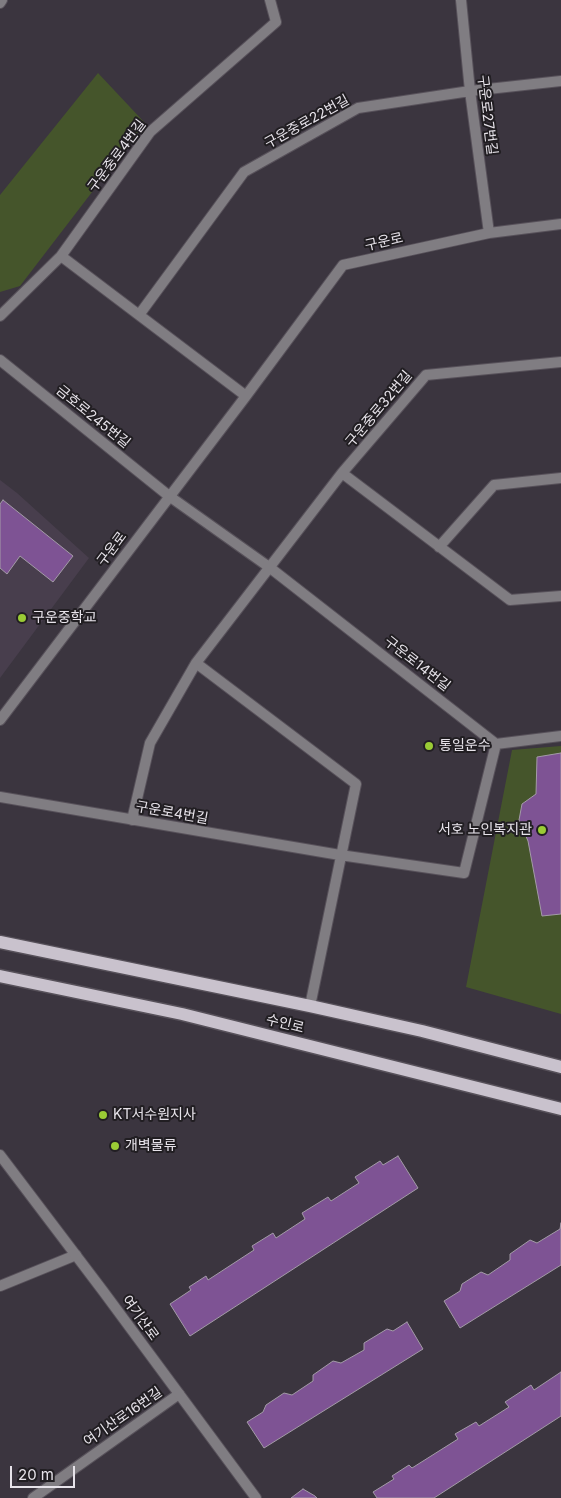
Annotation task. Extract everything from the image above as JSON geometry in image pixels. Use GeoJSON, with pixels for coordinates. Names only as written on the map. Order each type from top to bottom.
{"type":"FeatureCollection","features":[{"type":"Feature","properties":{"kind":"main road","name":"수인로"},"geometry":{"type":"LineString","coordinates":[[0,942],[310,1006],[422,1031],[561,1067]]}},
{"type":"Feature","properties":{"kind":"main road","name":"수인로"},"geometry":{"type":"LineString","coordinates":[[0,976],[182,1014],[561,1109]]}},
{"type":"Feature","properties":{"kind":"street","name":"구운중로4번길"},"geometry":{"type":"LineString","coordinates":[[0,316],[61,256],[150,132],[276,22],[270,0]]}},
{"type":"Feature","properties":{"kind":"street","name":"구운로27번길"},"geometry":{"type":"LineString","coordinates":[[461,0],[470,91],[489,233]]}},
{"type":"Feature","properties":{"kind":"street","name":"구운중로22번길"},"geometry":{"type":"LineString","coordinates":[[139,314],[244,172],[358,108],[470,91],[561,81]]}},
{"type":"Feature","properties":{"kind":"street","name":"구운로"},"geometry":{"type":"LineString","coordinates":[[0,720],[246,396],[342,265],[489,233],[561,224]]}},
{"type":"Feature","properties":{"kind":"street"},"geometry":{"type":"LineString","coordinates":[[61,256],[246,396]]}},
{"type":"Feature","properties":{"kind":"street","name":"금호로245번길"},"geometry":{"type":"LineString","coordinates":[[0,360],[169,496]]}},
{"type":"Feature","properties":{"kind":"street","name":"구운중로32번길"},"geometry":{"type":"LineString","coordinates":[[269,567],[342,474],[426,375],[561,362]]}},
{"type":"Feature","properties":{"kind":"street"},"geometry":{"type":"LineString","coordinates":[[342,474],[510,600],[561,596]]}},
{"type":"Feature","properties":{"kind":"street"},"geometry":{"type":"LineString","coordinates":[[439,547],[494,485],[561,478]]}},
{"type":"Feature","properties":{"kind":"street","name":"구운로14번길"},"geometry":{"type":"LineString","coordinates":[[169,496],[269,567],[496,744]]}},
{"type":"Feature","properties":{"kind":"street"},"geometry":{"type":"LineString","coordinates":[[132,820],[150,743],[196,663],[269,567]]}},
{"type":"Feature","properties":{"kind":"street"},"geometry":{"type":"LineString","coordinates":[[196,663],[356,784],[310,1006]]}},
{"type":"Feature","properties":{"kind":"street"},"geometry":{"type":"LineString","coordinates":[[496,744],[561,736]]}},
{"type":"Feature","properties":{"kind":"street","name":"구운로4번길"},"geometry":{"type":"LineString","coordinates":[[0,797],[340,855],[464,873],[496,744]]}},
{"type":"Feature","properties":{"kind":"street","name":"여기산로"},"geometry":{"type":"LineString","coordinates":[[0,1155],[256,1498]]}},
{"type":"Feature","properties":{"kind":"street"},"geometry":{"type":"LineString","coordinates":[[0,1286],[76,1255]]}},
{"type":"Feature","properties":{"kind":"street","name":"여기산로16번길"},"geometry":{"type":"LineString","coordinates":[[34,1498],[179,1394]]}},
{"type":"Feature","properties":{"kind":"shaded area","name":"구운중학교"},"geometry":{"type":"Polygon","coordinates":[[[0,480],[89,558],[0,678],[0,480]]]}},
{"type":"Feature","properties":{"kind":"green space"},"geometry":{"type":"Polygon","coordinates":[[[98,73],[145,123],[20,286],[0,292],[0,195],[98,73]]]}},
{"type":"Feature","properties":{"kind":"green space"},"geometry":{"type":"Polygon","coordinates":[[[561,746],[561,1014],[466,987],[512,750],[561,746]]]}},
{"type":"Feature","properties":{"kind":"building"},"geometry":{"type":"Polygon","coordinates":[[[3,500],[73,556],[53,582],[20,556],[7,574],[0,568],[0,504],[3,500]]]}},
{"type":"Feature","properties":{"kind":"building","name":"서호 노인복지관"},"geometry":{"type":"Polygon","coordinates":[[[561,753],[561,914],[542,916],[528,841],[519,820],[522,804],[536,794],[537,757],[561,753]]]}},
{"type":"Feature","properties":{"kind":"building"},"geometry":{"type":"Polygon","coordinates":[[[398,1156],[418,1188],[190,1336],[170,1304],[191,1290],[189,1287],[206,1276],[208,1280],[254,1250],[252,1246],[273,1233],[276,1238],[305,1219],[302,1213],[328,1197],[331,1201],[359,1183],[355,1177],[380,1161],[383,1165],[398,1156]]]}},
{"type":"Feature","properties":{"kind":"building"},"geometry":{"type":"Polygon","coordinates":[[[561,1223],[561,1265],[460,1328],[444,1301],[460,1291],[462,1284],[481,1272],[488,1275],[510,1260],[510,1254],[530,1240],[537,1243],[560,1229],[561,1223]]]}},
{"type":"Feature","properties":{"kind":"building"},"geometry":{"type":"Polygon","coordinates":[[[407,1322],[423,1349],[264,1448],[247,1422],[263,1412],[266,1405],[284,1393],[292,1395],[313,1381],[313,1375],[333,1361],[341,1363],[364,1350],[364,1343],[387,1329],[393,1331],[407,1322]]]}},
{"type":"Feature","properties":{"kind":"building"},"geometry":{"type":"Polygon","coordinates":[[[561,1372],[561,1416],[434,1498],[377,1498],[373,1492],[394,1479],[392,1476],[409,1465],[412,1468],[458,1439],[455,1434],[476,1422],[479,1426],[509,1407],[505,1402],[531,1385],[534,1390],[561,1372]]]}},
{"type":"Feature","properties":{"kind":"building"},"geometry":{"type":"Polygon","coordinates":[[[303,1489],[315,1496],[317,1498],[291,1498],[303,1489]]]}},
{"type":"Feature","properties":{"kind":"place","name":"구운중학교"},"geometry":{"type":"Point","coordinates":[22,618]}},
{"type":"Feature","properties":{"kind":"place","name":"통일운수"},"geometry":{"type":"Point","coordinates":[429,746]}},
{"type":"Feature","properties":{"kind":"place","name":"서호 노인복지관"},"geometry":{"type":"Point","coordinates":[542,830]}},
{"type":"Feature","properties":{"kind":"place","name":"KT서수원지사"},"geometry":{"type":"Point","coordinates":[103,1115]}},
{"type":"Feature","properties":{"kind":"place","name":"개벽물류"},"geometry":{"type":"Point","coordinates":[115,1146]}}]}
